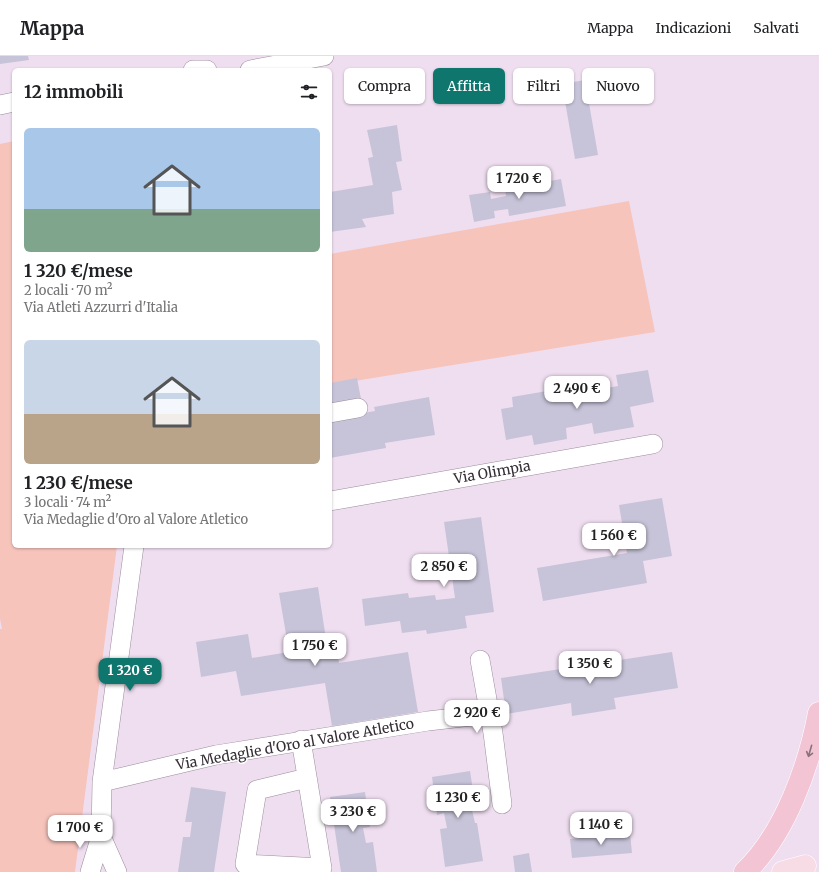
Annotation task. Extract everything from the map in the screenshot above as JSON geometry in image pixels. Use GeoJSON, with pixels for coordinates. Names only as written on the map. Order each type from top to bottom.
{"type":"FeatureCollection","features":[{"type":"Feature","properties":{"kind":"highway"},"geometry":{"type":"LineString","coordinates":[[745,872],[762,854],[786,814],[809,754],[819,713]]}},
{"type":"Feature","properties":{"kind":"main road"},"geometry":{"type":"LineString","coordinates":[[783,872],[805,866]]}},
{"type":"Feature","properties":{"kind":"street"},"geometry":{"type":"LineString","coordinates":[[261,68],[324,56]]}},
{"type":"Feature","properties":{"kind":"street"},"geometry":{"type":"LineString","coordinates":[[0,105],[12,102]]}},
{"type":"Feature","properties":{"kind":"street"},"geometry":{"type":"LineString","coordinates":[[332,413],[358,408]]}},
{"type":"Feature","properties":{"kind":"street","name":"Via Olimpia"},"geometry":{"type":"LineString","coordinates":[[332,501],[654,444]]}},
{"type":"Feature","properties":{"kind":"street"},"geometry":{"type":"LineString","coordinates":[[90,872],[101,836],[102,782],[134,548]]}},
{"type":"Feature","properties":{"kind":"street"},"geometry":{"type":"LineString","coordinates":[[480,660],[493,733],[502,804]]}},
{"type":"Feature","properties":{"kind":"street","name":"Via Medaglie d'Oro al Valore Atletico"},"geometry":{"type":"LineString","coordinates":[[102,782],[216,755],[301,740],[428,721],[489,714]]}},
{"type":"Feature","properties":{"kind":"street"},"geometry":{"type":"LineString","coordinates":[[301,740],[322,868],[245,864],[257,790],[307,778]]}},
{"type":"Feature","properties":{"kind":"street"},"geometry":{"type":"LineString","coordinates":[[101,836],[117,872]]}},
{"type":"Feature","properties":{"kind":"shaded area"},"geometry":{"type":"Polygon","coordinates":[[[12,141],[12,548],[117,548],[75,872],[0,872],[0,629],[2,629],[0,619],[0,144],[12,141]]]}},
{"type":"Feature","properties":{"kind":"shaded area"},"geometry":{"type":"Polygon","coordinates":[[[629,201],[655,332],[332,385],[332,254],[629,201]]]}},
{"type":"Feature","properties":{"kind":"building"},"geometry":{"type":"Polygon","coordinates":[[[0,56],[28,56],[29,60],[0,64],[0,56]]]}},
{"type":"Feature","properties":{"kind":"building"},"geometry":{"type":"Polygon","coordinates":[[[582,81],[582,104],[589,104],[598,155],[575,159],[565,104],[574,104],[574,82],[582,81]]]}},
{"type":"Feature","properties":{"kind":"building"},"geometry":{"type":"Polygon","coordinates":[[[397,125],[402,161],[396,162],[402,190],[392,192],[394,214],[362,219],[366,227],[332,232],[332,192],[373,185],[368,158],[373,157],[367,130],[397,125]]]}},
{"type":"Feature","properties":{"kind":"building"},"geometry":{"type":"Polygon","coordinates":[[[561,179],[566,206],[509,216],[508,209],[494,211],[495,218],[474,222],[469,195],[490,192],[491,199],[506,196],[505,189],[561,179]]]}},
{"type":"Feature","properties":{"kind":"building"},"geometry":{"type":"Polygon","coordinates":[[[648,370],[654,402],[630,407],[634,427],[594,434],[592,423],[566,428],[567,439],[534,445],[532,435],[506,440],[501,409],[513,407],[512,397],[547,391],[548,399],[618,386],[616,375],[648,370]]]}},
{"type":"Feature","properties":{"kind":"building"},"geometry":{"type":"Polygon","coordinates":[[[357,378],[361,399],[332,405],[332,383],[357,378]]]}},
{"type":"Feature","properties":{"kind":"building"},"geometry":{"type":"Polygon","coordinates":[[[429,397],[435,435],[385,443],[386,448],[332,458],[332,419],[375,411],[374,407],[429,397]]]}},
{"type":"Feature","properties":{"kind":"building"},"geometry":{"type":"Polygon","coordinates":[[[662,498],[672,556],[643,561],[647,583],[543,601],[537,568],[627,553],[619,505],[662,498]]]}},
{"type":"Feature","properties":{"kind":"building"},"geometry":{"type":"Polygon","coordinates":[[[481,517],[494,612],[465,616],[467,628],[427,634],[426,630],[402,633],[400,621],[365,626],[362,599],[408,593],[409,598],[435,595],[436,600],[455,598],[444,522],[481,517]]]}},
{"type":"Feature","properties":{"kind":"building"},"geometry":{"type":"Polygon","coordinates":[[[318,587],[326,639],[319,640],[321,653],[337,651],[339,663],[408,652],[418,712],[332,726],[325,683],[241,696],[236,671],[201,677],[196,642],[248,634],[252,658],[289,652],[279,593],[318,587]]]}},
{"type":"Feature","properties":{"kind":"building"},"geometry":{"type":"Polygon","coordinates":[[[672,652],[678,688],[614,698],[616,709],[572,716],[571,703],[506,714],[501,678],[672,652]]]}},
{"type":"Feature","properties":{"kind":"building"},"geometry":{"type":"Polygon","coordinates":[[[470,771],[476,809],[472,810],[475,823],[477,823],[483,861],[445,867],[440,829],[447,828],[444,813],[437,815],[432,777],[470,771]]]}},
{"type":"Feature","properties":{"kind":"building"},"geometry":{"type":"Polygon","coordinates":[[[191,787],[226,792],[214,872],[178,872],[183,837],[190,837],[192,822],[185,822],[191,787]]]}},
{"type":"Feature","properties":{"kind":"building"},"geometry":{"type":"Polygon","coordinates":[[[365,792],[370,827],[363,828],[366,843],[373,842],[377,872],[341,872],[330,797],[365,792]]]}},
{"type":"Feature","properties":{"kind":"building"},"geometry":{"type":"Polygon","coordinates":[[[630,833],[632,853],[572,858],[570,839],[630,833]]]}},
{"type":"Feature","properties":{"kind":"building"},"geometry":{"type":"Polygon","coordinates":[[[529,853],[532,872],[515,872],[513,856],[529,853]]]}}]}
